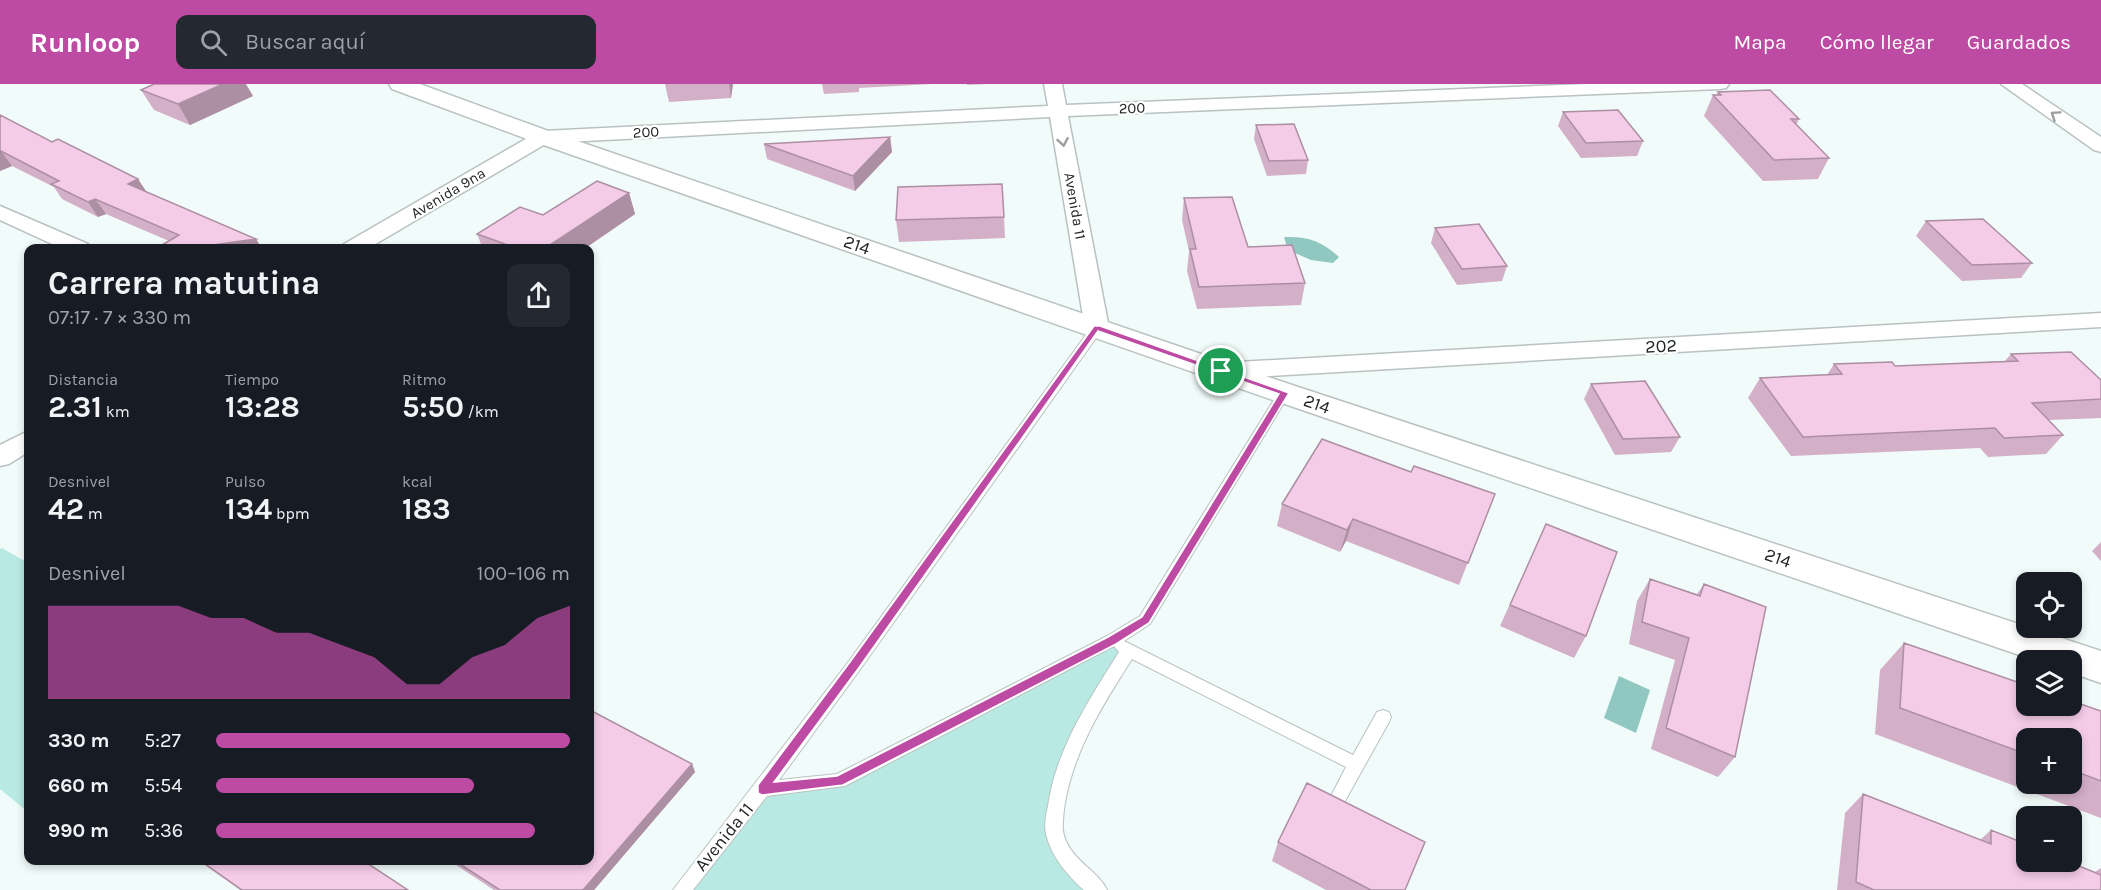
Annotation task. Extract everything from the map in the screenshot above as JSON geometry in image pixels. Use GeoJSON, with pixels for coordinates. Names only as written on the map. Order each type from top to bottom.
{"type":"FeatureCollection","features":[{"type":"Feature","properties":{"kind":"street","name":"214"},"geometry":{"type":"LineString","coordinates":[[400,84],[543,137],[1284,393],[2101,666]]}},
{"type":"Feature","properties":{"kind":"street","name":"Avenida 11"},"geometry":{"type":"LineString","coordinates":[[1053,84],[1097,328]]}},
{"type":"Feature","properties":{"kind":"street","name":"200"},"geometry":{"type":"LineString","coordinates":[[543,137],[1058,111],[1720,84]]}},
{"type":"Feature","properties":{"kind":"street"},"geometry":{"type":"LineString","coordinates":[[2010,84],[2101,146]]}},
{"type":"Feature","properties":{"kind":"street","name":"Avenida 9na"},"geometry":{"type":"LineString","coordinates":[[361,244],[543,137]]}},
{"type":"Feature","properties":{"kind":"street"},"geometry":{"type":"LineString","coordinates":[[0,212],[69,244]]}},
{"type":"Feature","properties":{"kind":"street","name":"202"},"geometry":{"type":"LineString","coordinates":[[1221,371],[2101,320]]}},
{"type":"Feature","properties":{"kind":"street"},"geometry":{"type":"LineString","coordinates":[[0,457],[24,442]]}},
{"type":"Feature","properties":{"kind":"lane"},"geometry":{"type":"LineString","coordinates":[[762,789],[854,666],[1097,328]]}},
{"type":"Feature","properties":{"kind":"lane","name":"Avenida 11"},"geometry":{"type":"LineString","coordinates":[[682,890],[762,789],[839,781],[1112,640],[1145,620],[1284,393]]}},
{"type":"Feature","properties":{"kind":"lane"},"geometry":{"type":"LineString","coordinates":[[1112,640],[1356,764]]}},
{"type":"Feature","properties":{"kind":"lane"},"geometry":{"type":"LineString","coordinates":[[1098,890],[1082,878],[1063,854],[1053,832],[1056,796],[1068,758],[1099,698],[1129,650]]}},
{"type":"Feature","properties":{"kind":"lane"},"geometry":{"type":"LineString","coordinates":[[1339,796],[1383,717]]}},
{"type":"Feature","properties":{"kind":"shaded area"},"geometry":{"type":"Polygon","coordinates":[[[1284,237],[1300,237],[1314,241],[1339,257],[1333,263],[1311,260],[1288,250],[1284,237]]]}},
{"type":"Feature","properties":{"kind":"shaded area"},"geometry":{"type":"Polygon","coordinates":[[[0,549],[24,561],[24,809],[0,789],[0,549]]]}},
{"type":"Feature","properties":{"kind":"shaded area"},"geometry":{"type":"Polygon","coordinates":[[[1112,640],[1129,650],[1068,758],[1053,832],[1098,890],[685,890],[762,789],[839,781],[1112,640]]]}},
{"type":"Feature","properties":{"kind":"shaded area"},"geometry":{"type":"Polygon","coordinates":[[[1619,676],[1650,690],[1636,733],[1604,718],[1619,676]]]}},
{"type":"Feature","properties":{"kind":"building"},"geometry":{"type":"Polygon","coordinates":[[[154,84],[223,84],[178,104],[141,90],[154,84]]]}},
{"type":"Feature","properties":{"kind":"building"},"geometry":{"type":"Polygon","coordinates":[[[1770,90],[1799,119],[1791,119],[1829,158],[1774,160],[1713,95],[1721,95],[1718,92],[1770,90]]]}},
{"type":"Feature","properties":{"kind":"building"},"geometry":{"type":"Polygon","coordinates":[[[1618,110],[1643,141],[1586,143],[1563,112],[1618,110]]]}},
{"type":"Feature","properties":{"kind":"building"},"geometry":{"type":"Polygon","coordinates":[[[0,115],[52,142],[58,139],[138,179],[128,184],[256,239],[220,244],[164,244],[179,235],[95,199],[88,202],[51,184],[59,181],[0,151],[0,115]]]}},
{"type":"Feature","properties":{"kind":"building"},"geometry":{"type":"Polygon","coordinates":[[[1294,124],[1308,160],[1269,161],[1256,125],[1294,124]]]}},
{"type":"Feature","properties":{"kind":"building"},"geometry":{"type":"Polygon","coordinates":[[[890,137],[853,176],[764,144],[890,137]]]}},
{"type":"Feature","properties":{"kind":"building"},"geometry":{"type":"Polygon","coordinates":[[[597,181],[629,193],[552,244],[505,244],[477,234],[520,207],[543,215],[597,181]]]}},
{"type":"Feature","properties":{"kind":"building"},"geometry":{"type":"Polygon","coordinates":[[[1002,184],[1004,217],[896,220],[898,187],[1002,184]]]}},
{"type":"Feature","properties":{"kind":"building"},"geometry":{"type":"Polygon","coordinates":[[[1232,197],[1248,247],[1292,245],[1305,283],[1199,287],[1190,249],[1196,249],[1184,198],[1232,197]]]}},
{"type":"Feature","properties":{"kind":"building"},"geometry":{"type":"Polygon","coordinates":[[[1983,219],[2032,263],[1972,265],[1926,221],[1983,219]]]}},
{"type":"Feature","properties":{"kind":"building"},"geometry":{"type":"Polygon","coordinates":[[[1479,224],[1507,266],[1462,269],[1435,228],[1479,224]]]}},
{"type":"Feature","properties":{"kind":"building"},"geometry":{"type":"Polygon","coordinates":[[[2071,352],[2101,380],[2101,399],[2032,403],[2063,435],[2004,438],[1995,428],[1803,437],[1760,378],[1842,374],[1834,364],[1892,362],[1895,366],[2018,361],[2011,354],[2071,352]]]}},
{"type":"Feature","properties":{"kind":"building"},"geometry":{"type":"Polygon","coordinates":[[[1645,381],[1680,437],[1623,439],[1591,384],[1645,381]]]}},
{"type":"Feature","properties":{"kind":"building"},"geometry":{"type":"Polygon","coordinates":[[[1322,439],[1411,472],[1414,466],[1495,494],[1468,563],[1353,519],[1347,530],[1282,504],[1322,439]]]}},
{"type":"Feature","properties":{"kind":"building"},"geometry":{"type":"Polygon","coordinates":[[[1546,524],[1617,552],[1586,636],[1510,605],[1546,524]]]}},
{"type":"Feature","properties":{"kind":"building"},"geometry":{"type":"Polygon","coordinates":[[[1650,579],[1700,596],[1704,584],[1766,607],[1735,757],[1666,728],[1689,638],[1642,622],[1650,579]]]}},
{"type":"Feature","properties":{"kind":"building"},"geometry":{"type":"Polygon","coordinates":[[[1904,643],[2016,682],[2016,716],[2082,716],[2082,704],[2101,711],[2101,781],[2082,774],[2082,728],[2016,728],[2016,750],[1900,708],[1904,643]]]}},
{"type":"Feature","properties":{"kind":"building"},"geometry":{"type":"Polygon","coordinates":[[[594,712],[692,764],[583,890],[500,890],[461,865],[594,865],[594,712]]]}},
{"type":"Feature","properties":{"kind":"building"},"geometry":{"type":"Polygon","coordinates":[[[1307,783],[1425,842],[1405,890],[1371,890],[1278,842],[1307,783]]]}},
{"type":"Feature","properties":{"kind":"building"},"geometry":{"type":"Polygon","coordinates":[[[1863,794],[1991,844],[1991,830],[2016,840],[2016,872],[2082,872],[2082,867],[2101,875],[2101,890],[1874,890],[1856,882],[1863,794]]]}},
{"type":"Feature","properties":{"kind":"building"},"geometry":{"type":"Polygon","coordinates":[[[207,865],[370,865],[408,890],[242,890],[207,865]]]}},
{"type":"Feature","properties":{"kind":"route"},"geometry":{"type":"LineString","coordinates":[[1097,328],[1221,371],[1284,393],[1145,620],[1112,640],[839,781],[762,789],[854,666],[1097,328]]}}]}
